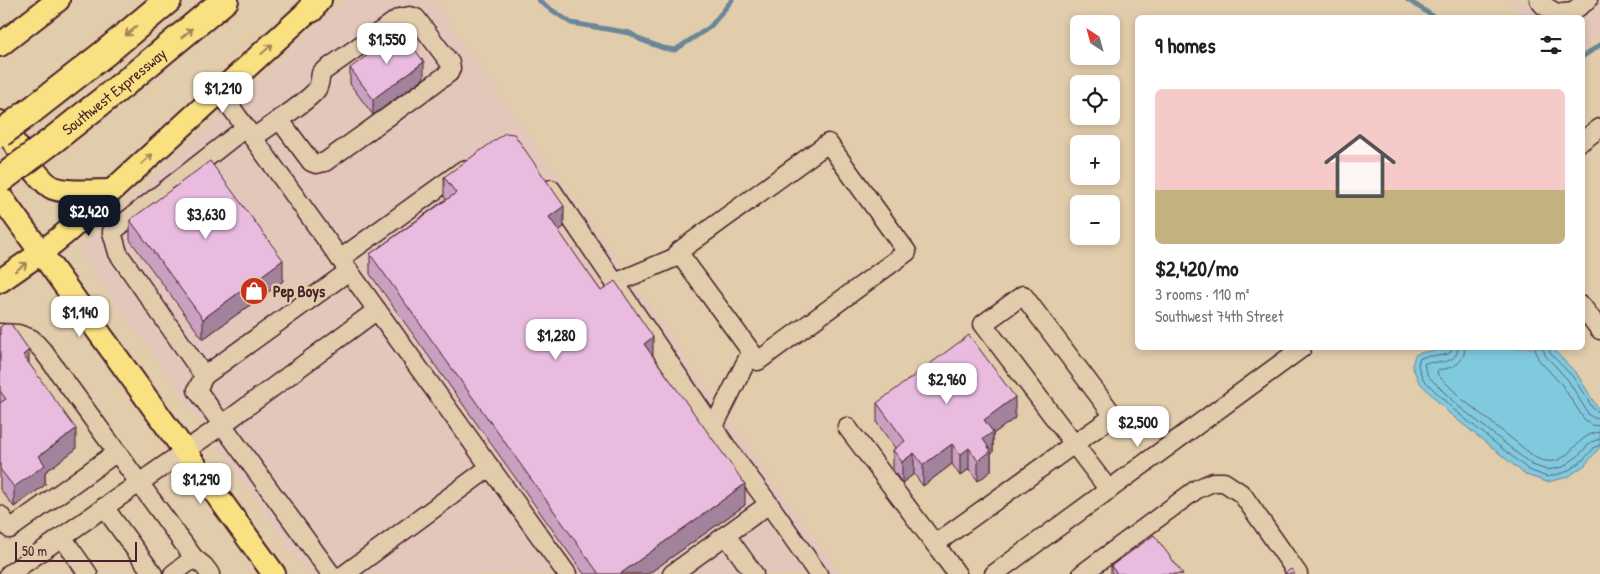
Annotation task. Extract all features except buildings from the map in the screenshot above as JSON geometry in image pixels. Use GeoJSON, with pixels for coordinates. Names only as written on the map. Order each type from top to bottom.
{"type":"FeatureCollection","features":[{"type":"Feature","properties":{"kind":"highway"},"geometry":{"type":"LineString","coordinates":[[0,134],[105,53],[168,0]]}},
{"type":"Feature","properties":{"kind":"highway","name":"Southwest Expressway"},"geometry":{"type":"LineString","coordinates":[[0,180],[125,83],[225,0]]}},
{"type":"Feature","properties":{"kind":"main road"},"geometry":{"type":"LineString","coordinates":[[0,282],[68,231],[316,3]]}},
{"type":"Feature","properties":{"kind":"main road"},"geometry":{"type":"LineString","coordinates":[[0,45],[46,4]]}},
{"type":"Feature","properties":{"kind":"main road"},"geometry":{"type":"LineString","coordinates":[[0,122],[41,179],[52,188],[110,191]]}},
{"type":"Feature","properties":{"kind":"main road"},"geometry":{"type":"LineString","coordinates":[[0,196],[274,574]]}},
{"type":"Feature","properties":{"kind":"street"},"geometry":{"type":"LineString","coordinates":[[1539,0],[1556,14],[1573,11],[1588,0]]}},
{"type":"Feature","properties":{"kind":"street"},"geometry":{"type":"LineString","coordinates":[[204,376],[118,253],[112,232],[249,133],[279,119],[313,94],[319,86],[321,73],[399,18],[410,16],[416,18],[450,63],[449,74],[325,162],[316,164],[311,162],[279,119]]}},
{"type":"Feature","properties":{"kind":"street"},"geometry":{"type":"LineString","coordinates":[[220,92],[567,574]]}},
{"type":"Feature","properties":{"kind":"street"},"geometry":{"type":"LineString","coordinates":[[1585,139],[1600,128]]}},
{"type":"Feature","properties":{"kind":"street"},"geometry":{"type":"LineString","coordinates":[[828,143],[907,252],[758,361],[751,352],[678,252],[828,143]]}},
{"type":"Feature","properties":{"kind":"street"},"geometry":{"type":"LineString","coordinates":[[331,574],[197,390],[204,376],[474,162]]}},
{"type":"Feature","properties":{"kind":"street"},"geometry":{"type":"LineString","coordinates":[[540,173],[713,428],[818,574]]}},
{"type":"Feature","properties":{"kind":"street"},"geometry":{"type":"LineString","coordinates":[[615,283],[681,255]]}},
{"type":"Feature","properties":{"kind":"street"},"geometry":{"type":"LineString","coordinates":[[935,544],[1074,444],[1114,416],[1023,295],[983,324],[1074,444],[1109,490]]}},
{"type":"Feature","properties":{"kind":"street"},"geometry":{"type":"LineString","coordinates":[[9,574],[222,425],[377,310]]}},
{"type":"Feature","properties":{"kind":"street"},"geometry":{"type":"LineString","coordinates":[[1585,310],[1600,330]]}},
{"type":"Feature","properties":{"kind":"street"},"geometry":{"type":"LineString","coordinates":[[0,333],[18,334],[32,338],[43,350],[194,558],[210,574]]}},
{"type":"Feature","properties":{"kind":"street"},"geometry":{"type":"LineString","coordinates":[[994,574],[1299,350]]}},
{"type":"Feature","properties":{"kind":"street"},"geometry":{"type":"LineString","coordinates":[[713,428],[751,352]]}},
{"type":"Feature","properties":{"kind":"street"},"geometry":{"type":"LineString","coordinates":[[846,427],[957,574]]}},
{"type":"Feature","properties":{"kind":"street"},"geometry":{"type":"LineString","coordinates":[[0,515],[10,529],[117,452]]}},
{"type":"Feature","properties":{"kind":"street"},"geometry":{"type":"LineString","coordinates":[[345,574],[490,467]]}},
{"type":"Feature","properties":{"kind":"street"},"geometry":{"type":"LineString","coordinates":[[1082,574],[1197,489],[1213,482],[1224,482],[1242,494],[1298,574]]}},
{"type":"Feature","properties":{"kind":"street"},"geometry":{"type":"LineString","coordinates":[[672,574],[769,504]]}},
{"type":"Feature","properties":{"kind":"street"},"geometry":{"type":"LineString","coordinates":[[104,507],[153,574]]}},
{"type":"Feature","properties":{"kind":"street"},"geometry":{"type":"LineString","coordinates":[[726,535],[754,574]]}},
{"type":"Feature","properties":{"kind":"street"},"geometry":{"type":"LineString","coordinates":[[62,538],[88,574]]}},
{"type":"Feature","properties":{"kind":"street"},"geometry":{"type":"LineString","coordinates":[[172,574],[194,558]]}},
{"type":"Feature","properties":{"kind":"shaded area"},"geometry":{"type":"Polygon","coordinates":[[[344,0],[433,0],[840,574],[308,574],[78,249],[344,0]]]}},
{"type":"Feature","properties":{"kind":"shaded area"},"geometry":{"type":"Polygon","coordinates":[[[1510,0],[1600,0],[1600,35],[1585,46],[1585,15],[1521,15],[1510,0]]]}},
{"type":"Feature","properties":{"kind":"water"},"geometry":{"type":"Polygon","coordinates":[[[1445,350],[1554,350],[1577,374],[1600,412],[1600,447],[1585,465],[1568,477],[1547,482],[1526,475],[1449,413],[1419,382],[1412,366],[1415,355],[1445,350]]]}},
{"type":"Feature","properties":{"kind":"waterway"},"geometry":{"type":"LineString","coordinates":[[539,0],[571,23],[630,33],[641,40],[675,50],[710,27],[732,0]]}},
{"type":"Feature","properties":{"kind":"waterway"},"geometry":{"type":"LineString","coordinates":[[1408,0],[1431,15]]}},
{"type":"Feature","properties":{"kind":"waterway"},"geometry":{"type":"LineString","coordinates":[[1585,55],[1600,45]]}},
{"type":"Feature","properties":{"kind":"place","name":"Pep Boys"},"geometry":{"type":"Point","coordinates":[254,291]}}]}
